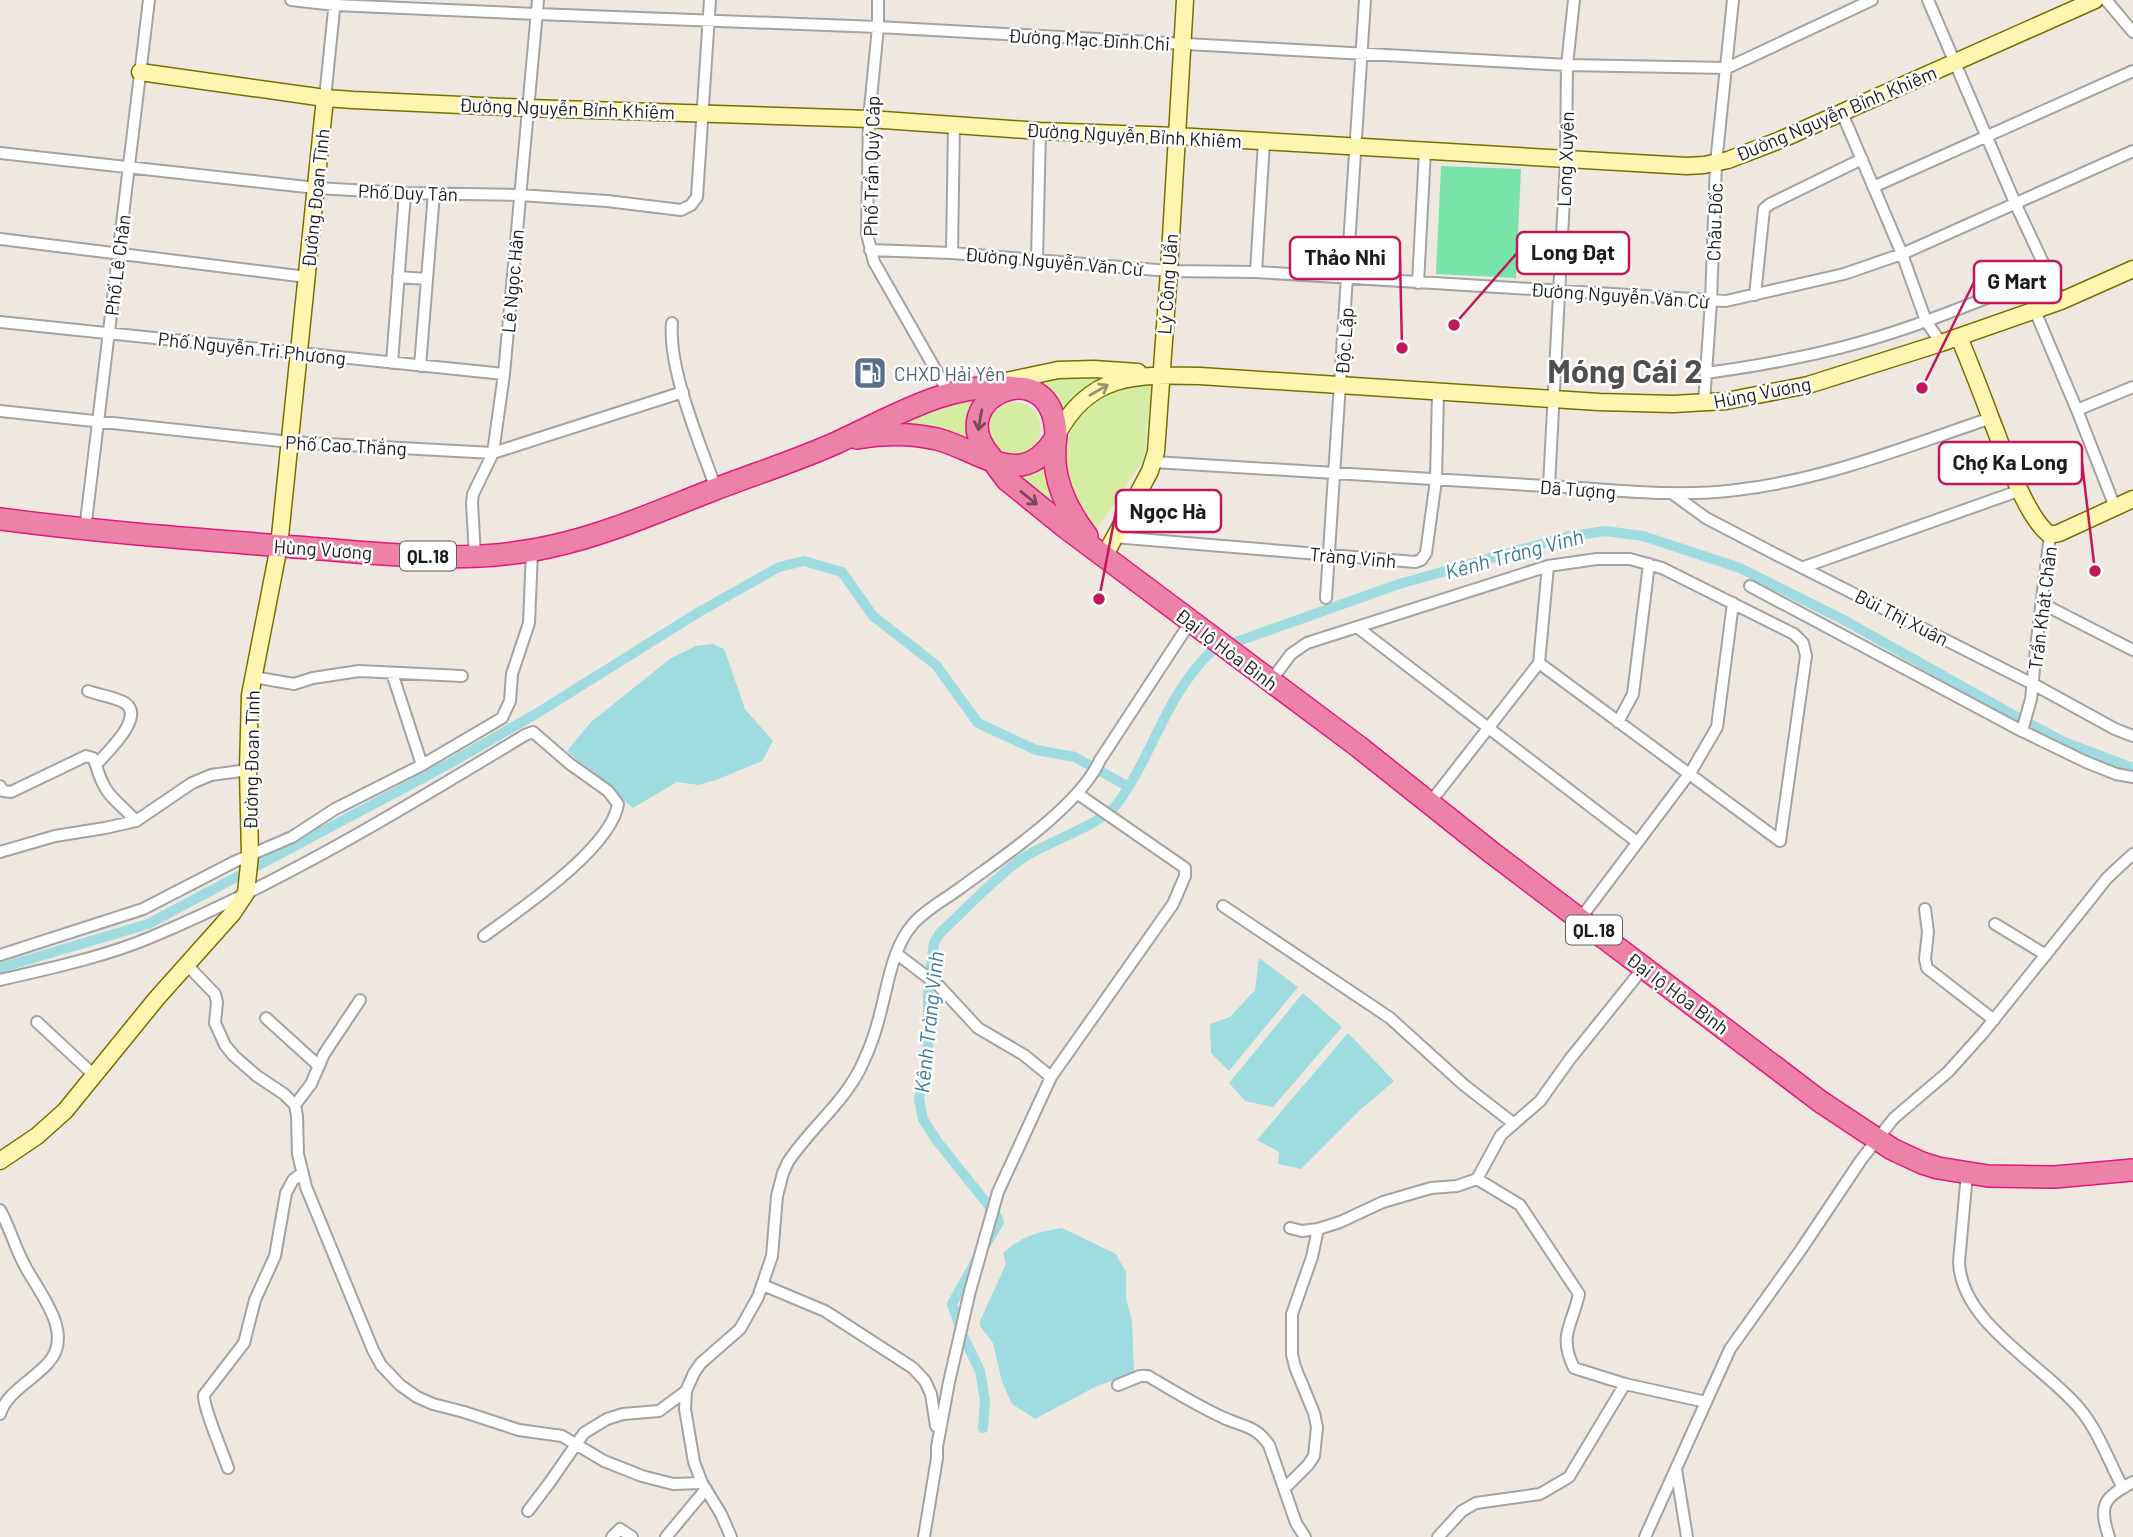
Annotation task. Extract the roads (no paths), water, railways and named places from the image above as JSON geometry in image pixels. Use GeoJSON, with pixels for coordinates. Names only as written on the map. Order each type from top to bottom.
{"type":"FeatureCollection","features":[{"type":"Feature","properties":{"kind":"highway"},"geometry":{"type":"LineString","coordinates":[[837,442],[886,418],[973,388],[1028,389],[1048,402],[1053,413],[1056,474],[1062,496],[1076,521],[1104,556]]}},
{"type":"Feature","properties":{"kind":"highway"},"geometry":{"type":"LineString","coordinates":[[1008,388],[989,399],[981,409],[977,422],[978,436],[996,463],[1065,527],[1104,556]]}},
{"type":"Feature","properties":{"kind":"highway"},"geometry":{"type":"LineString","coordinates":[[837,442],[898,433],[950,443],[996,463],[1017,466],[1041,458],[1056,437]]}},
{"type":"Feature","properties":{"kind":"highway","name":"Hùng Vương"},"geometry":{"type":"LineString","coordinates":[[0,519],[85,530],[421,556],[475,556],[533,551],[605,531],[837,442]]}},
{"type":"Feature","properties":{"kind":"highway","name":"Đại lộ Hòa Bình"},"geometry":{"type":"LineString","coordinates":[[1104,556],[1359,747],[1429,804],[1821,1102],[1876,1139],[1922,1163],[1968,1173],[2055,1177],[2133,1170]]}},
{"type":"Feature","properties":{"kind":"street","name":"Phố Lê Chân"},"geometry":{"type":"LineString","coordinates":[[85,530],[149,0]]}},
{"type":"Feature","properties":{"kind":"street","name":"Đường Mạc Đĩnh Chi"},"geometry":{"type":"LineString","coordinates":[[291,0],[537,14],[878,27],[1567,65],[1727,68],[1872,0]]}},
{"type":"Feature","properties":{"kind":"street","name":"Lê Ngọc Hân"},"geometry":{"type":"LineString","coordinates":[[475,556],[473,494],[493,453],[504,374],[538,0]]}},
{"type":"Feature","properties":{"kind":"street"},"geometry":{"type":"LineString","coordinates":[[703,113],[710,0]]}},
{"type":"Feature","properties":{"kind":"street","name":"Phố Trần Quý Cáp"},"geometry":{"type":"LineString","coordinates":[[878,0],[869,119],[867,234],[874,262],[950,395]]}},
{"type":"Feature","properties":{"kind":"street","name":"Lý Công Uẩn"},"geometry":{"type":"LineString","coordinates":[[1104,556],[1154,462],[1169,271],[1185,0]]}},
{"type":"Feature","properties":{"kind":"street","name":"Độc Lập"},"geometry":{"type":"LineString","coordinates":[[1326,598],[1365,0]]}},
{"type":"Feature","properties":{"kind":"street","name":"Long Xuyên"},"geometry":{"type":"LineString","coordinates":[[1549,486],[1566,160],[1567,65],[1574,0]]}},
{"type":"Feature","properties":{"kind":"street","name":"Châu Đốc"},"geometry":{"type":"LineString","coordinates":[[1704,403],[1712,301],[1716,163],[1733,0]]}},
{"type":"Feature","properties":{"kind":"street"},"geometry":{"type":"LineString","coordinates":[[1927,0],[2061,301]]}},
{"type":"Feature","properties":{"kind":"street","name":"Đường Nguyễn Bỉnh Khiêm"},"geometry":{"type":"LineString","coordinates":[[140,72],[325,98],[527,108],[869,119],[1040,131],[1176,136],[1688,166],[1716,163],[1745,154],[2095,0]]}},
{"type":"Feature","properties":{"kind":"street"},"geometry":{"type":"LineString","coordinates":[[2106,0],[2133,32]]}},
{"type":"Feature","properties":{"kind":"street"},"geometry":{"type":"LineString","coordinates":[[325,98],[335,2]]}},
{"type":"Feature","properties":{"kind":"street"},"geometry":{"type":"LineString","coordinates":[[1873,187],[2133,71]]}},
{"type":"Feature","properties":{"kind":"street","name":"Đường Đoan Tĩnh"},"geometry":{"type":"LineString","coordinates":[[247,889],[250,859],[250,695],[279,545],[325,98]]}},
{"type":"Feature","properties":{"kind":"street","name":"Phố Duy Tân"},"geometry":{"type":"LineString","coordinates":[[0,153],[316,188],[520,195],[681,210],[691,205],[697,197],[703,113]]}},
{"type":"Feature","properties":{"kind":"street"},"geometry":{"type":"LineString","coordinates":[[1842,113],[1902,254],[1926,321],[1941,343]]}},
{"type":"Feature","properties":{"kind":"street"},"geometry":{"type":"LineString","coordinates":[[952,253],[954,124]]}},
{"type":"Feature","properties":{"kind":"street"},"geometry":{"type":"LineString","coordinates":[[1037,259],[1040,131]]}},
{"type":"Feature","properties":{"kind":"street"},"geometry":{"type":"LineString","coordinates":[[1256,272],[1264,141]]}},
{"type":"Feature","properties":{"kind":"street"},"geometry":{"type":"LineString","coordinates":[[1418,283],[1425,150]]}},
{"type":"Feature","properties":{"kind":"street","name":"Đường Nguyễn Văn Cừ"},"geometry":{"type":"LineString","coordinates":[[870,250],[952,253],[1169,271],[1256,272],[1726,301],[1844,274],[1902,254],[2133,151]]}},
{"type":"Feature","properties":{"kind":"street"},"geometry":{"type":"LineString","coordinates":[[1755,295],[1764,209],[1862,159]]}},
{"type":"Feature","properties":{"kind":"street"},"geometry":{"type":"LineString","coordinates":[[392,363],[405,193]]}},
{"type":"Feature","properties":{"kind":"street"},"geometry":{"type":"LineString","coordinates":[[420,366],[434,193]]}},
{"type":"Feature","properties":{"kind":"street"},"geometry":{"type":"LineString","coordinates":[[0,239],[307,277]]}},
{"type":"Feature","properties":{"kind":"street","name":"Hùng Vương"},"geometry":{"type":"LineString","coordinates":[[1161,375],[1552,399],[1704,403],[1755,397],[1808,385],[2035,311],[2133,269]]}},
{"type":"Feature","properties":{"kind":"street"},"geometry":{"type":"LineString","coordinates":[[1706,373],[1762,365],[1857,343],[1926,321],[2048,274]]}},
{"type":"Feature","properties":{"kind":"street"},"geometry":{"type":"LineString","coordinates":[[398,277],[427,279]]}},
{"type":"Feature","properties":{"kind":"street"},"geometry":{"type":"LineString","coordinates":[[2035,311],[2115,508]]}},
{"type":"Feature","properties":{"kind":"street","name":"Phố Nguyễn Tri Phương"},"geometry":{"type":"LineString","coordinates":[[0,322],[504,374]]}},
{"type":"Feature","properties":{"kind":"street"},"geometry":{"type":"LineString","coordinates":[[672,323],[673,356],[716,489]]}},
{"type":"Feature","properties":{"kind":"street","name":"Trần Khát Chân"},"geometry":{"type":"LineString","coordinates":[[1959,337],[2021,490],[2037,522],[2050,535],[2033,684],[2022,731]]}},
{"type":"Feature","properties":{"kind":"street"},"geometry":{"type":"LineString","coordinates":[[973,388],[1044,372],[1116,369],[1161,375]]}},
{"type":"Feature","properties":{"kind":"street"},"geometry":{"type":"LineString","coordinates":[[1008,388],[1044,372]]}},
{"type":"Feature","properties":{"kind":"street"},"geometry":{"type":"LineString","coordinates":[[1056,437],[1073,410],[1098,390],[1128,377],[1161,375]]}},
{"type":"Feature","properties":{"kind":"street"},"geometry":{"type":"LineString","coordinates":[[2077,410],[2133,387]]}},
{"type":"Feature","properties":{"kind":"street","name":"Tràng Vinh"},"geometry":{"type":"LineString","coordinates":[[1114,537],[1415,562],[1421,560],[1426,553],[1436,480],[1438,391]]}},
{"type":"Feature","properties":{"kind":"street","name":"Phố Cao Thắng"},"geometry":{"type":"LineString","coordinates":[[0,411],[290,442],[493,453],[683,392]]}},
{"type":"Feature","properties":{"kind":"street","name":"Dã Tượng"},"geometry":{"type":"LineString","coordinates":[[1154,462],[1673,494],[1739,490],[1805,477],[1991,418]]}},
{"type":"Feature","properties":{"kind":"street"},"geometry":{"type":"LineString","coordinates":[[1804,568],[2021,490]]}},
{"type":"Feature","properties":{"kind":"street","name":"Bùi Thị Xuân"},"geometry":{"type":"LineString","coordinates":[[1673,494],[1706,518],[2133,736]]}},
{"type":"Feature","properties":{"kind":"street"},"geometry":{"type":"LineString","coordinates":[[2050,535],[2133,499]]}},
{"type":"Feature","properties":{"kind":"street"},"geometry":{"type":"LineString","coordinates":[[0,955],[143,909],[250,859],[292,837],[335,809],[422,765],[502,718],[507,709],[513,674],[529,623],[533,551]]}},
{"type":"Feature","properties":{"kind":"street"},"geometry":{"type":"LineString","coordinates":[[1270,682],[1291,654],[1307,643],[1548,566],[1597,559],[1630,559],[1662,568],[1794,634],[1803,643],[1806,656],[1780,841],[1539,663]]}},
{"type":"Feature","properties":{"kind":"street"},"geometry":{"type":"LineString","coordinates":[[1618,722],[1633,694],[1649,564]]}},
{"type":"Feature","properties":{"kind":"street"},"geometry":{"type":"LineString","coordinates":[[1429,804],[1539,663],[1548,566]]}},
{"type":"Feature","properties":{"kind":"street"},"geometry":{"type":"LineString","coordinates":[[1750,586],[2022,731],[2086,762],[2116,774],[2133,777]]}},
{"type":"Feature","properties":{"kind":"street"},"geometry":{"type":"LineString","coordinates":[[1580,919],[1689,774],[1717,727],[1733,603]]}},
{"type":"Feature","properties":{"kind":"street"},"geometry":{"type":"LineString","coordinates":[[2041,603],[2133,650]]}},
{"type":"Feature","properties":{"kind":"street"},"geometry":{"type":"LineString","coordinates":[[731,1537],[704,1486],[691,1448],[685,1409],[686,1391],[702,1363],[740,1329],[753,1309],[772,1256],[783,1173],[796,1150],[844,1096],[861,1067],[873,1037],[897,954],[914,922],[1014,848],[1078,794],[1095,772],[1191,621]]}},
{"type":"Feature","properties":{"kind":"street"},"geometry":{"type":"LineString","coordinates":[[1357,627],[1637,842]]}},
{"type":"Feature","properties":{"kind":"street"},"geometry":{"type":"LineString","coordinates":[[253,677],[295,684],[347,672],[462,677]]}},
{"type":"Feature","properties":{"kind":"street"},"geometry":{"type":"LineString","coordinates":[[392,673],[422,765]]}},
{"type":"Feature","properties":{"kind":"street"},"geometry":{"type":"LineString","coordinates":[[88,691],[124,702],[131,709],[132,718],[128,727],[96,765]]}},
{"type":"Feature","properties":{"kind":"street"},"geometry":{"type":"LineString","coordinates":[[0,980],[148,939],[400,811],[533,732],[570,764],[608,790],[618,804],[617,811],[606,830],[581,860],[484,936]]}},
{"type":"Feature","properties":{"kind":"street"},"geometry":{"type":"LineString","coordinates":[[0,786],[3,791],[11,792],[86,756],[93,758],[109,796],[136,821]]}},
{"type":"Feature","properties":{"kind":"street"},"geometry":{"type":"LineString","coordinates":[[0,852],[55,836],[136,821],[192,783],[211,775],[248,770]]}},
{"type":"Feature","properties":{"kind":"street"},"geometry":{"type":"LineString","coordinates":[[937,1447],[969,1297],[998,1192],[1051,1077],[1173,904],[1185,876],[1185,868],[1078,794]]}},
{"type":"Feature","properties":{"kind":"street"},"geometry":{"type":"LineString","coordinates":[[1645,1537],[1739,1335],[1876,1139],[1894,1118],[1948,1072],[1994,1020],[2107,878],[2133,854]]}},
{"type":"Feature","properties":{"kind":"street"},"geometry":{"type":"LineString","coordinates":[[0,1161],[65,1111],[186,964],[232,914],[247,889]]}},
{"type":"Feature","properties":{"kind":"street"},"geometry":{"type":"LineString","coordinates":[[1223,906],[1390,1018],[1464,1085],[1513,1123]]}},
{"type":"Feature","properties":{"kind":"street"},"geometry":{"type":"LineString","coordinates":[[1925,909],[1928,932],[1925,960],[1927,968],[1994,1020]]}},
{"type":"Feature","properties":{"kind":"street"},"geometry":{"type":"LineString","coordinates":[[1995,924],[2046,955]]}},
{"type":"Feature","properties":{"kind":"street"},"geometry":{"type":"LineString","coordinates":[[897,954],[939,986],[978,1028],[1024,1055],[1051,1077]]}},
{"type":"Feature","properties":{"kind":"street"},"geometry":{"type":"LineString","coordinates":[[186,964],[215,994],[215,1023],[230,1050],[257,1076],[295,1105],[302,1173],[337,1267],[373,1350],[400,1385],[417,1398],[433,1404],[519,1430],[562,1436],[604,1461],[642,1476],[673,1484],[704,1486]]}},
{"type":"Feature","properties":{"kind":"street"},"geometry":{"type":"LineString","coordinates":[[1290,1228],[1302,1231],[1318,1229],[1383,1202],[1431,1188],[1457,1186],[1476,1179],[1501,1135],[1539,1101],[1644,967]]}},
{"type":"Feature","properties":{"kind":"street"},"geometry":{"type":"LineString","coordinates":[[295,1105],[311,1084],[329,1046],[360,1000]]}},
{"type":"Feature","properties":{"kind":"street"},"geometry":{"type":"LineString","coordinates":[[266,1018],[319,1066]]}},
{"type":"Feature","properties":{"kind":"street"},"geometry":{"type":"LineString","coordinates":[[37,1022],[95,1076]]}},
{"type":"Feature","properties":{"kind":"street"},"geometry":{"type":"LineString","coordinates":[[228,1468],[204,1405],[204,1395],[244,1343],[255,1300],[275,1256],[286,1193],[293,1180],[302,1173]]}},
{"type":"Feature","properties":{"kind":"street"},"geometry":{"type":"LineString","coordinates":[[1968,1173],[1959,1262],[1959,1274],[1965,1291],[1988,1324],[2080,1409],[2128,1485],[2104,1504],[2109,1537]]}},
{"type":"Feature","properties":{"kind":"street"},"geometry":{"type":"LineString","coordinates":[[1476,1179],[1520,1205],[1579,1294],[1565,1343],[1574,1368],[1625,1384],[1706,1402]]}},
{"type":"Feature","properties":{"kind":"street"},"geometry":{"type":"LineString","coordinates":[[0,1210],[23,1263],[52,1312],[58,1338],[58,1348],[48,1363],[23,1385],[1,1410]]}},
{"type":"Feature","properties":{"kind":"street"},"geometry":{"type":"LineString","coordinates":[[1284,1489],[1314,1456],[1317,1427],[1292,1354],[1292,1314],[1312,1257],[1318,1229]]}},
{"type":"Feature","properties":{"kind":"street"},"geometry":{"type":"LineString","coordinates":[[763,1285],[825,1311],[913,1368],[926,1381],[932,1394],[936,1416],[937,1458],[924,1537]]}},
{"type":"Feature","properties":{"kind":"street"},"geometry":{"type":"LineString","coordinates":[[1118,1385],[1140,1376],[1148,1376],[1224,1419],[1254,1429],[1262,1435],[1269,1445],[1296,1523],[1305,1537]]}},
{"type":"Feature","properties":{"kind":"street"},"geometry":{"type":"LineString","coordinates":[[1438,1537],[1462,1511],[1476,1503],[1540,1494],[1569,1477],[1625,1384]]}},
{"type":"Feature","properties":{"kind":"street"},"geometry":{"type":"LineString","coordinates":[[528,1511],[589,1429],[623,1414],[659,1411],[686,1391]]}},
{"type":"Feature","properties":{"kind":"street"},"geometry":{"type":"LineString","coordinates":[[1676,1469],[1687,1537]]}},
{"type":"Feature","properties":{"kind":"street"},"geometry":{"type":"LineString","coordinates":[[666,1537],[704,1486]]}},
{"type":"Feature","properties":{"kind":"street"},"geometry":{"type":"LineString","coordinates":[[612,1537],[620,1529],[632,1537]]}},
{"type":"Feature","properties":{"kind":"water"},"geometry":{"type":"Polygon","coordinates":[[[713,644],[724,649],[745,709],[773,741],[762,761],[699,785],[677,782],[633,808],[567,751],[591,722],[671,658],[696,646],[713,644]]]}},
{"type":"Feature","properties":{"kind":"water"},"geometry":{"type":"Polygon","coordinates":[[[1259,958],[1298,987],[1229,1071],[1211,1053],[1210,1024],[1230,1017],[1255,990],[1259,958]]]}},
{"type":"Feature","properties":{"kind":"water"},"geometry":{"type":"Polygon","coordinates":[[[1303,993],[1342,1027],[1273,1107],[1245,1101],[1229,1083],[1303,993]]]}},
{"type":"Feature","properties":{"kind":"water"},"geometry":{"type":"Polygon","coordinates":[[[1348,1033],[1394,1081],[1360,1110],[1301,1169],[1278,1164],[1279,1152],[1257,1140],[1348,1033]]]}},
{"type":"Feature","properties":{"kind":"water"},"geometry":{"type":"Polygon","coordinates":[[[1062,1228],[1116,1254],[1126,1272],[1126,1299],[1132,1321],[1134,1373],[1095,1387],[1035,1419],[1012,1404],[1002,1382],[993,1343],[980,1326],[980,1321],[1006,1264],[1003,1253],[1030,1236],[1062,1228]]]}},
{"type":"Feature","properties":{"kind":"waterway","name":"Kênh Tràng Vinh"},"geometry":{"type":"LineString","coordinates":[[1233,643],[1399,584],[1566,537],[1605,531],[1643,536],[1740,568],[1844,620],[2017,717]]}},
{"type":"Feature","properties":{"kind":"waterway"},"geometry":{"type":"LineString","coordinates":[[0,968],[148,924],[447,765],[539,712],[699,612],[779,567],[804,561],[842,572],[873,616],[936,665],[978,723],[1036,750],[1075,757],[1127,786]]}},
{"type":"Feature","properties":{"kind":"waterway","name":"Kênh Tràng Vinh"},"geometry":{"type":"LineString","coordinates":[[986,1244],[999,1222],[997,1216],[937,1141],[923,1119],[919,1099],[928,1043],[928,988],[934,943],[940,933],[979,895],[1020,860],[1098,820],[1117,804],[1141,766],[1183,685],[1213,650]]}},
{"type":"Feature","properties":{"kind":"waterway","name":"Kênh Tràng Vinh"},"geometry":{"type":"LineString","coordinates":[[2032,725],[2064,742],[2133,768]]}},
{"type":"Feature","properties":{"kind":"waterway","name":"Kênh Tràng Vinh"},"geometry":{"type":"LineString","coordinates":[[978,1257],[952,1304],[962,1334],[980,1371],[985,1401],[983,1428]]}},
{"type":"Feature","properties":{"kind":"place","name":"Long Đạt"},"geometry":{"type":"Point","coordinates":[1454,325]}},
{"type":"Feature","properties":{"kind":"place","name":"Thảo Nhi"},"geometry":{"type":"Point","coordinates":[1402,348]}},
{"type":"Feature","properties":{"kind":"place","name":"CHXD Hải Yên"},"geometry":{"type":"Point","coordinates":[870,373]}},
{"type":"Feature","properties":{"kind":"place","name":"G Mart"},"geometry":{"type":"Point","coordinates":[1922,388]}},
{"type":"Feature","properties":{"kind":"place","name":"Chợ Ka Long"},"geometry":{"type":"Point","coordinates":[2095,571]}},
{"type":"Feature","properties":{"kind":"place","name":"Ngọc Hà"},"geometry":{"type":"Point","coordinates":[1099,599]}},
{"type":"Feature","properties":{"kind":"district","name":"Móng Cái 2"},"geometry":{"type":"Point","coordinates":[1625,370]}}]}
